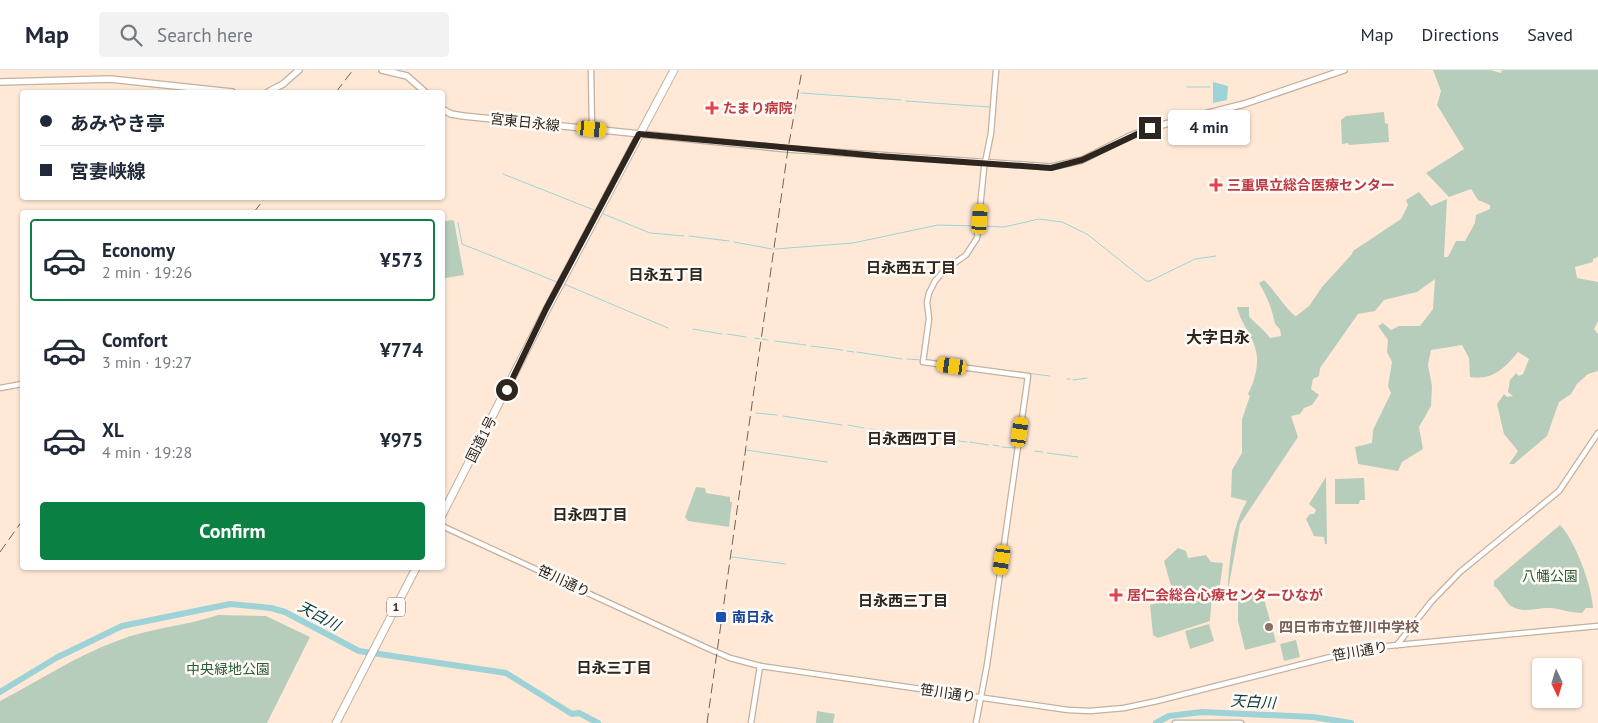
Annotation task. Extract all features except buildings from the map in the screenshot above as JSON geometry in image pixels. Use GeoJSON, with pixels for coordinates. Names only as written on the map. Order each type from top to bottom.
{"type":"FeatureCollection","features":[{"type":"Feature","properties":{"kind":"highway","name":"国道1号"},"geometry":{"type":"LineString","coordinates":[[445,509],[546,309],[674,70]]}},
{"type":"Feature","properties":{"kind":"highway","name":"1"},"geometry":{"type":"LineString","coordinates":[[336,723],[415,570]]}},
{"type":"Feature","properties":{"kind":"main road"},"geometry":{"type":"LineString","coordinates":[[272,90],[283,84],[299,70]]}},
{"type":"Feature","properties":{"kind":"main road"},"geometry":{"type":"LineString","coordinates":[[382,70],[390,70],[407,76],[423,90]]}},
{"type":"Feature","properties":{"kind":"main road","name":"宮東日永線"},"geometry":{"type":"LineString","coordinates":[[445,111],[463,116],[788,148],[1020,167],[1061,166],[1082,160],[1150,128],[1244,104],[1344,70]]}},
{"type":"Feature","properties":{"kind":"main road"},"geometry":{"type":"LineString","coordinates":[[0,82],[110,79],[213,90]]}},
{"type":"Feature","properties":{"kind":"street"},"geometry":{"type":"LineString","coordinates":[[591,70],[592,129]]}},
{"type":"Feature","properties":{"kind":"street"},"geometry":{"type":"LineString","coordinates":[[976,723],[1028,376],[923,362],[929,319],[927,302],[929,293],[940,274],[971,250],[978,226],[991,133],[996,70]]}},
{"type":"Feature","properties":{"kind":"street"},"geometry":{"type":"LineString","coordinates":[[0,388],[20,384]]}},
{"type":"Feature","properties":{"kind":"street"},"geometry":{"type":"LineString","coordinates":[[1397,645],[1430,602],[1454,579],[1558,491],[1598,433]]}},
{"type":"Feature","properties":{"kind":"street","name":"笹川通り"},"geometry":{"type":"LineString","coordinates":[[445,527],[707,648],[760,666],[1068,710],[1113,710],[1157,701],[1353,650],[1598,626]]}},
{"type":"Feature","properties":{"kind":"street"},"geometry":{"type":"LineString","coordinates":[[751,723],[760,666]]}},
{"type":"Feature","properties":{"kind":"street"},"geometry":{"type":"LineString","coordinates":[[1175,723],[1241,723]]}},
{"type":"Feature","properties":{"kind":"green space"},"geometry":{"type":"Polygon","coordinates":[[[1433,70],[1490,70],[1501,73],[1502,70],[1598,70],[1598,257],[1593,259],[1593,262],[1575,267],[1577,278],[1598,282],[1598,321],[1594,329],[1598,334],[1598,371],[1588,374],[1577,384],[1571,394],[1559,402],[1547,436],[1514,464],[1509,464],[1518,451],[1504,434],[1497,404],[1504,394],[1507,397],[1513,396],[1508,392],[1510,380],[1516,373],[1519,376],[1523,374],[1529,359],[1518,352],[1497,372],[1478,378],[1470,377],[1469,358],[1462,345],[1431,350],[1428,365],[1432,386],[1431,406],[1419,427],[1423,449],[1402,462],[1398,471],[1358,464],[1355,447],[1372,443],[1373,430],[1391,393],[1388,386],[1392,362],[1387,352],[1388,340],[1378,326],[1383,323],[1391,330],[1399,326],[1420,326],[1433,309],[1435,279],[1417,292],[1384,300],[1375,311],[1358,314],[1320,368],[1319,376],[1313,379],[1311,389],[1319,395],[1312,405],[1304,408],[1300,414],[1291,416],[1298,437],[1240,524],[1227,596],[1234,535],[1241,512],[1247,501],[1231,497],[1232,470],[1242,453],[1242,419],[1250,396],[1248,394],[1255,377],[1257,365],[1255,347],[1237,307],[1249,307],[1250,318],[1270,338],[1281,336],[1280,329],[1275,324],[1269,303],[1259,283],[1264,280],[1296,316],[1309,306],[1322,287],[1353,251],[1401,219],[1408,205],[1406,200],[1419,192],[1431,206],[1447,199],[1444,257],[1448,257],[1456,241],[1465,241],[1475,223],[1476,215],[1490,209],[1490,205],[1478,200],[1471,189],[1449,197],[1426,173],[1464,149],[1437,105],[1441,91],[1433,70]]]}},
{"type":"Feature","properties":{"kind":"green space"},"geometry":{"type":"Polygon","coordinates":[[[1384,112],[1385,123],[1388,124],[1389,142],[1342,144],[1341,120],[1346,116],[1384,112]]]}},
{"type":"Feature","properties":{"kind":"green space"},"geometry":{"type":"Polygon","coordinates":[[[454,221],[464,275],[445,278],[445,222],[454,221]]]}},
{"type":"Feature","properties":{"kind":"green space"},"geometry":{"type":"Polygon","coordinates":[[[1326,477],[1327,544],[1325,544],[1324,537],[1314,536],[1306,519],[1310,514],[1314,514],[1316,510],[1309,504],[1326,477]]]}},
{"type":"Feature","properties":{"kind":"green space"},"geometry":{"type":"Polygon","coordinates":[[[1364,478],[1365,500],[1360,500],[1359,504],[1335,504],[1335,479],[1364,478]]]}},
{"type":"Feature","properties":{"kind":"green space"},"geometry":{"type":"Polygon","coordinates":[[[696,487],[705,488],[706,493],[730,497],[730,502],[732,502],[729,527],[688,521],[685,517],[696,487]]]}},
{"type":"Feature","properties":{"kind":"green space","name":"八幡公園"},"geometry":{"type":"Polygon","coordinates":[[[1560,525],[1566,532],[1582,564],[1590,588],[1593,608],[1586,608],[1582,613],[1551,608],[1524,610],[1511,606],[1494,586],[1494,581],[1560,525]]]}},
{"type":"Feature","properties":{"kind":"green space"},"geometry":{"type":"Polygon","coordinates":[[[1178,548],[1186,551],[1188,558],[1206,555],[1211,562],[1223,563],[1219,593],[1212,593],[1210,621],[1158,638],[1153,635],[1150,605],[1174,597],[1164,561],[1178,548]]]}},
{"type":"Feature","properties":{"kind":"green space"},"geometry":{"type":"Polygon","coordinates":[[[1257,595],[1259,600],[1264,599],[1276,642],[1245,650],[1238,621],[1238,601],[1257,595]]]}},
{"type":"Feature","properties":{"kind":"green space","name":"中央緑地公園"},"geometry":{"type":"Polygon","coordinates":[[[218,615],[266,616],[310,637],[267,723],[0,723],[0,701],[86,654],[129,637],[218,615]]]}},
{"type":"Feature","properties":{"kind":"green space"},"geometry":{"type":"Polygon","coordinates":[[[1209,624],[1214,641],[1190,649],[1185,631],[1209,624]]]}},
{"type":"Feature","properties":{"kind":"green space"},"geometry":{"type":"Polygon","coordinates":[[[1296,640],[1300,657],[1284,661],[1280,644],[1296,640]]]}},
{"type":"Feature","properties":{"kind":"green space"},"geometry":{"type":"Polygon","coordinates":[[[817,711],[835,714],[833,723],[816,723],[817,711]]]}},
{"type":"Feature","properties":{"kind":"water"},"geometry":{"type":"Polygon","coordinates":[[[1213,82],[1228,86],[1227,100],[1213,103],[1213,82]]]}},
{"type":"Feature","properties":{"kind":"waterway"},"geometry":{"type":"LineString","coordinates":[[1187,87],[1210,87]]}},
{"type":"Feature","properties":{"kind":"waterway"},"geometry":{"type":"LineString","coordinates":[[801,93],[901,100]]}},
{"type":"Feature","properties":{"kind":"waterway"},"geometry":{"type":"LineString","coordinates":[[906,101],[989,107]]}},
{"type":"Feature","properties":{"kind":"waterway"},"geometry":{"type":"LineString","coordinates":[[503,174],[594,210]]}},
{"type":"Feature","properties":{"kind":"waterway"},"geometry":{"type":"LineString","coordinates":[[601,213],[650,233],[684,236]]}},
{"type":"Feature","properties":{"kind":"waterway"},"geometry":{"type":"LineString","coordinates":[[981,226],[1004,227],[1039,219],[1062,222],[1087,234],[1146,281],[1150,281],[1195,259],[1216,256]]}},
{"type":"Feature","properties":{"kind":"waterway"},"geometry":{"type":"LineString","coordinates":[[458,223],[462,244],[557,282]]}},
{"type":"Feature","properties":{"kind":"waterway"},"geometry":{"type":"LineString","coordinates":[[775,249],[853,243],[938,225],[977,226]]}},
{"type":"Feature","properties":{"kind":"waterway"},"geometry":{"type":"LineString","coordinates":[[689,236],[729,241]]}},
{"type":"Feature","properties":{"kind":"waterway"},"geometry":{"type":"LineString","coordinates":[[734,242],[772,249]]}},
{"type":"Feature","properties":{"kind":"waterway"},"geometry":{"type":"LineString","coordinates":[[564,284],[668,328]]}},
{"type":"Feature","properties":{"kind":"waterway"},"geometry":{"type":"LineString","coordinates":[[693,329],[722,334]]}},
{"type":"Feature","properties":{"kind":"waterway"},"geometry":{"type":"LineString","coordinates":[[727,334],[746,337]]}},
{"type":"Feature","properties":{"kind":"waterway"},"geometry":{"type":"LineString","coordinates":[[755,338],[760,339]]}},
{"type":"Feature","properties":{"kind":"waterway"},"geometry":{"type":"LineString","coordinates":[[762,339],[768,340]]}},
{"type":"Feature","properties":{"kind":"waterway"},"geometry":{"type":"LineString","coordinates":[[775,341],[806,345]]}},
{"type":"Feature","properties":{"kind":"waterway"},"geometry":{"type":"LineString","coordinates":[[811,346],[843,350]]}},
{"type":"Feature","properties":{"kind":"waterway"},"geometry":{"type":"LineString","coordinates":[[847,351],[854,352]]}},
{"type":"Feature","properties":{"kind":"waterway"},"geometry":{"type":"LineString","coordinates":[[857,352],[902,359]]}},
{"type":"Feature","properties":{"kind":"waterway"},"geometry":{"type":"LineString","coordinates":[[907,359],[921,360]]}},
{"type":"Feature","properties":{"kind":"waterway"},"geometry":{"type":"LineString","coordinates":[[1001,370],[1050,376]]}},
{"type":"Feature","properties":{"kind":"waterway"},"geometry":{"type":"LineString","coordinates":[[1073,380],[1087,378]]}},
{"type":"Feature","properties":{"kind":"waterway"},"geometry":{"type":"LineString","coordinates":[[756,413],[777,415]]}},
{"type":"Feature","properties":{"kind":"waterway"},"geometry":{"type":"LineString","coordinates":[[783,416],[842,425]]}},
{"type":"Feature","properties":{"kind":"waterway"},"geometry":{"type":"LineString","coordinates":[[848,425],[864,428]]}},
{"type":"Feature","properties":{"kind":"waterway"},"geometry":{"type":"LineString","coordinates":[[870,429],[891,432]]}},
{"type":"Feature","properties":{"kind":"waterway"},"geometry":{"type":"LineString","coordinates":[[896,432],[903,433]]}},
{"type":"Feature","properties":{"kind":"waterway"},"geometry":{"type":"LineString","coordinates":[[909,434],[929,437]]}},
{"type":"Feature","properties":{"kind":"waterway"},"geometry":{"type":"LineString","coordinates":[[934,438],[967,442]]}},
{"type":"Feature","properties":{"kind":"waterway"},"geometry":{"type":"LineString","coordinates":[[970,442],[988,445]]}},
{"type":"Feature","properties":{"kind":"waterway"},"geometry":{"type":"LineString","coordinates":[[993,445],[999,446]]}},
{"type":"Feature","properties":{"kind":"waterway"},"geometry":{"type":"LineString","coordinates":[[1002,447],[1015,448]]}},
{"type":"Feature","properties":{"kind":"waterway"},"geometry":{"type":"LineString","coordinates":[[746,450],[827,462]]}},
{"type":"Feature","properties":{"kind":"waterway"},"geometry":{"type":"LineString","coordinates":[[1035,451],[1043,452]]}},
{"type":"Feature","properties":{"kind":"waterway"},"geometry":{"type":"LineString","coordinates":[[1047,453],[1078,457]]}},
{"type":"Feature","properties":{"kind":"waterway"},"geometry":{"type":"LineString","coordinates":[[732,557],[786,564]]}},
{"type":"Feature","properties":{"kind":"waterway","name":"天白川"},"geometry":{"type":"LineString","coordinates":[[0,692],[56,658],[122,626],[230,604],[271,608],[285,612],[359,651],[506,673],[572,714],[579,713],[598,723]]}},
{"type":"Feature","properties":{"kind":"waterway","name":"天白川"},"geometry":{"type":"LineString","coordinates":[[1156,723],[1169,716],[1202,712],[1313,717],[1351,723]]}},
{"type":"Feature","properties":{"kind":"railway"},"geometry":{"type":"LineString","coordinates":[[338,90],[353,70]]}},
{"type":"Feature","properties":{"kind":"railway"},"geometry":{"type":"LineString","coordinates":[[707,723],[788,149],[802,70]]}},
{"type":"Feature","properties":{"kind":"railway"},"geometry":{"type":"LineString","coordinates":[[256,210],[263,200]]}},
{"type":"Feature","properties":{"kind":"railway"},"geometry":{"type":"LineString","coordinates":[[0,552],[20,524]]}},
{"type":"Feature","properties":{"kind":"place","name":"たまり病院"},"geometry":{"type":"Point","coordinates":[712,108]}},
{"type":"Feature","properties":{"kind":"place","name":"三重県立総合医療センター"},"geometry":{"type":"Point","coordinates":[1216,185]}},
{"type":"Feature","properties":{"kind":"place","name":"居仁会総合心療センターひなが"},"geometry":{"type":"Point","coordinates":[1116,595]}},
{"type":"Feature","properties":{"kind":"place","name":"南日永"},"geometry":{"type":"Point","coordinates":[721,617]}},
{"type":"Feature","properties":{"kind":"place","name":"四日市市立笹川中学校"},"geometry":{"type":"Point","coordinates":[1269,627]}},
{"type":"Feature","properties":{"kind":"district","name":"日永西五丁目"},"geometry":{"type":"Point","coordinates":[911,268]}},
{"type":"Feature","properties":{"kind":"district","name":"日永五丁目"},"geometry":{"type":"Point","coordinates":[666,275]}},
{"type":"Feature","properties":{"kind":"district","name":"大字日永"},"geometry":{"type":"Point","coordinates":[1218,337]}},
{"type":"Feature","properties":{"kind":"district","name":"日永西四丁目"},"geometry":{"type":"Point","coordinates":[912,439]}},
{"type":"Feature","properties":{"kind":"district","name":"日永四丁目"},"geometry":{"type":"Point","coordinates":[590,515]}},
{"type":"Feature","properties":{"kind":"district","name":"日永西三丁目"},"geometry":{"type":"Point","coordinates":[903,601]}},
{"type":"Feature","properties":{"kind":"district","name":"日永三丁目"},"geometry":{"type":"Point","coordinates":[614,668]}},
{"type":"Feature","properties":{"kind":"route"},"geometry":{"type":"LineString","coordinates":[[507,390],[546,309],[639,134],[878,156],[1051,168],[1082,160],[1116,142],[1150,128]]}}]}
